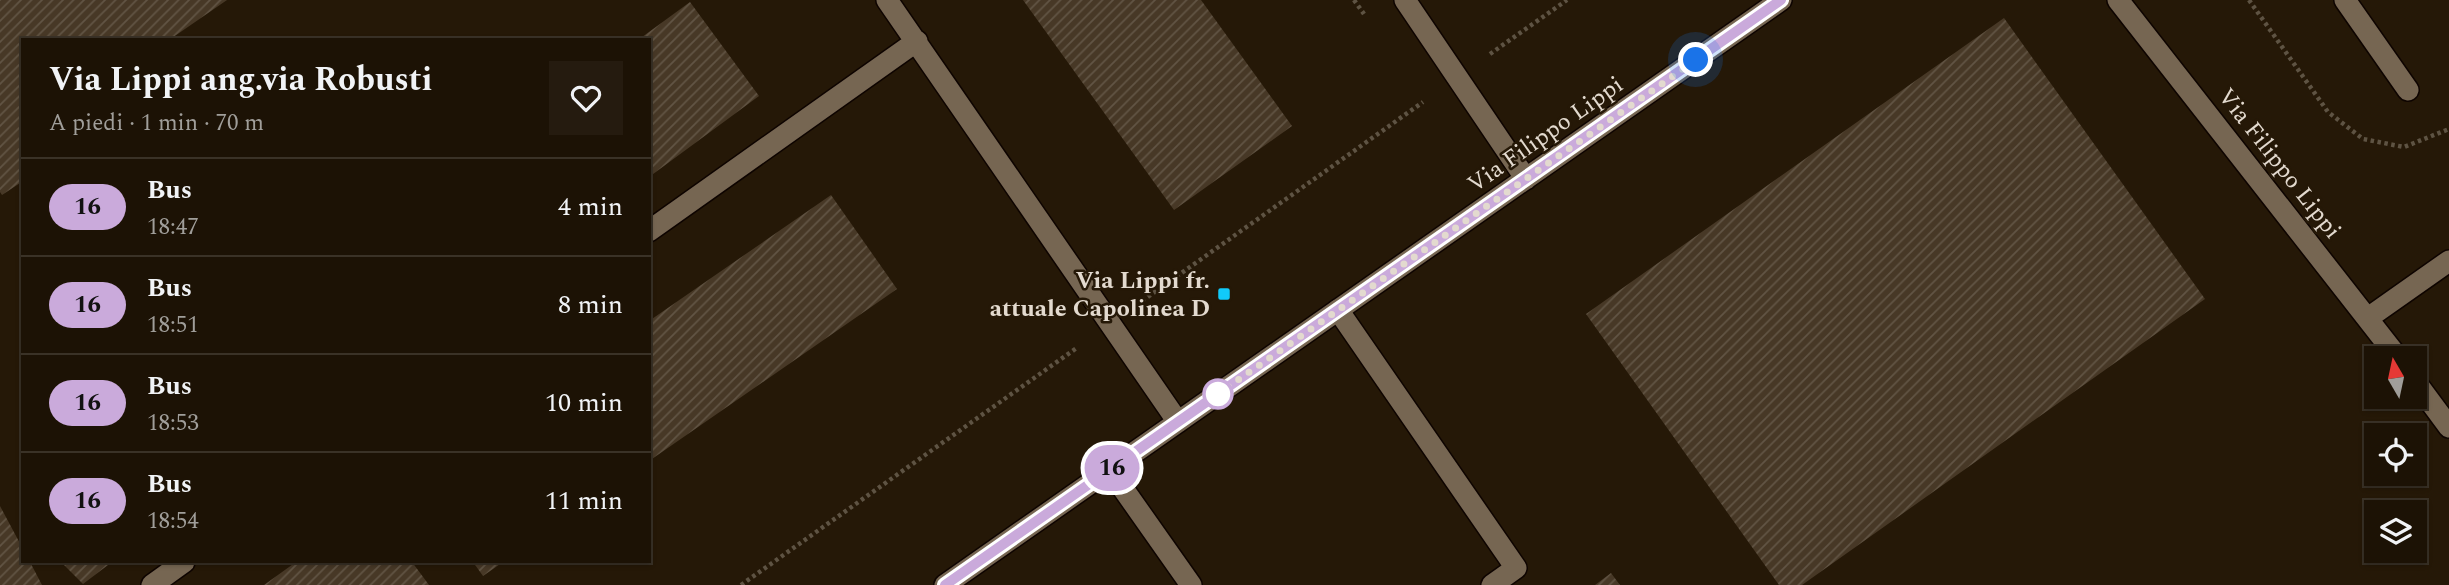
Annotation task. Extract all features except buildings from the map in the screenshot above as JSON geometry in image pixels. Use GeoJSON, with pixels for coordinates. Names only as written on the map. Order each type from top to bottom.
{"type":"FeatureCollection","features":[{"type":"Feature","properties":{"kind":"street"},"geometry":{"type":"LineString","coordinates":[[887,0],[1178,422]]}},
{"type":"Feature","properties":{"kind":"street"},"geometry":{"type":"LineString","coordinates":[[1405,0],[1526,179]]}},
{"type":"Feature","properties":{"kind":"street","name":"Via Filippo Lippi"},"geometry":{"type":"LineString","coordinates":[[945,585],[1782,0]]}},
{"type":"Feature","properties":{"kind":"street","name":"Via Filippo Lippi"},"geometry":{"type":"LineString","coordinates":[[2118,0],[2389,346]]}},
{"type":"Feature","properties":{"kind":"street"},"geometry":{"type":"LineString","coordinates":[[2345,0],[2408,90]]}},
{"type":"Feature","properties":{"kind":"street"},"geometry":{"type":"LineString","coordinates":[[651,230],[916,41]]}},
{"type":"Feature","properties":{"kind":"street"},"geometry":{"type":"LineString","coordinates":[[2368,318],[2449,261]]}},
{"type":"Feature","properties":{"kind":"street"},"geometry":{"type":"LineString","coordinates":[[1338,310],[1516,568],[1492,585]]}},
{"type":"Feature","properties":{"kind":"street"},"geometry":{"type":"LineString","coordinates":[[2427,397],[2449,427]]}},
{"type":"Feature","properties":{"kind":"street"},"geometry":{"type":"LineString","coordinates":[[1110,470],[1191,585]]}},
{"type":"Feature","properties":{"kind":"street"},"geometry":{"type":"LineString","coordinates":[[152,585],[183,563]]}},
{"type":"Feature","properties":{"kind":"path"},"geometry":{"type":"LineString","coordinates":[[741,585],[1567,0]]}},
{"type":"Feature","properties":{"kind":"path"},"geometry":{"type":"LineString","coordinates":[[2249,0],[2328,112],[2363,139],[2404,147],[2449,129]]}},
{"type":"Feature","properties":{"kind":"bus line","name":"16"},"geometry":{"type":"LineString","coordinates":[[945,585],[1781,0]]}},
{"type":"Feature","properties":{"kind":"place","name":"Via Lippi fr. attuale Capolinea D"},"geometry":{"type":"Point","coordinates":[1224,294]}},
{"type":"Feature","properties":{"kind":"route"},"geometry":{"type":"LineString","coordinates":[[1218,394],[1696,60]]}}]}
